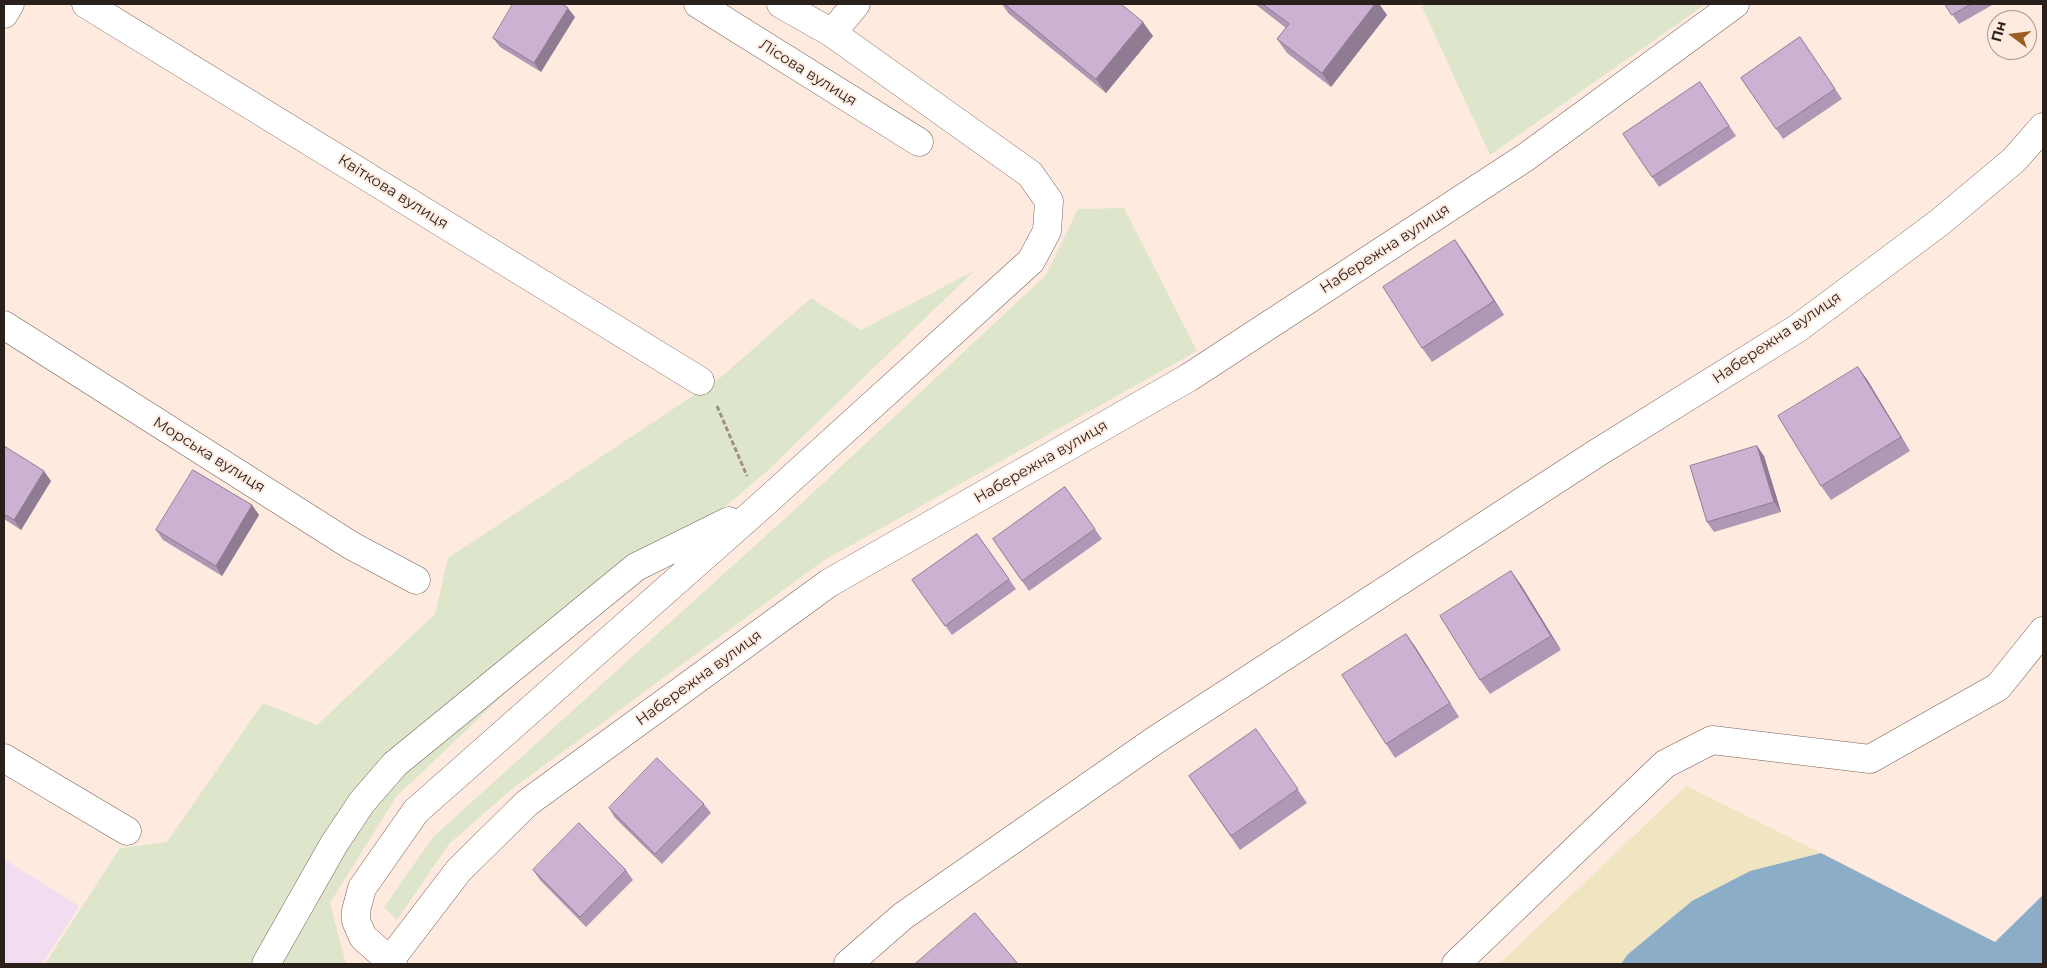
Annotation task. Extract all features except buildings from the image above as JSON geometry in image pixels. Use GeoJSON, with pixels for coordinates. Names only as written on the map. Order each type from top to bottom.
{"type":"FeatureCollection","features":[{"type":"Feature","properties":{"kind":"street"},"geometry":{"type":"LineString","coordinates":[[4,14],[10,4]]}},
{"type":"Feature","properties":{"kind":"street","name":"Квіткова вулиця"},"geometry":{"type":"LineString","coordinates":[[86,4],[700,381]]}},
{"type":"Feature","properties":{"kind":"street","name":"Лісова вулиця"},"geometry":{"type":"LineString","coordinates":[[698,4],[919,142]]}},
{"type":"Feature","properties":{"kind":"street"},"geometry":{"type":"LineString","coordinates":[[389,963],[363,937],[356,922],[359,898],[362,888],[416,811],[760,506],[1031,261],[1046,231],[1049,201],[1030,174],[832,33],[781,4]]}},
{"type":"Feature","properties":{"kind":"street"},"geometry":{"type":"LineString","coordinates":[[832,33],[856,4]]}},
{"type":"Feature","properties":{"kind":"street","name":"Набережна вулиця"},"geometry":{"type":"LineString","coordinates":[[389,963],[459,870],[527,803],[829,583],[1188,378],[1526,156],[1735,4]]}},
{"type":"Feature","properties":{"kind":"street","name":"Набережна вулиця"},"geometry":{"type":"LineString","coordinates":[[848,964],[903,916],[1154,741],[1597,453],[1798,328],[1947,216],[2014,160],[2043,127]]}},
{"type":"Feature","properties":{"kind":"street","name":"Морська вулиця"},"geometry":{"type":"LineString","coordinates":[[4,325],[352,546],[416,580]]}},
{"type":"Feature","properties":{"kind":"street"},"geometry":{"type":"LineString","coordinates":[[266,964],[334,844],[362,802],[395,764],[636,567],[760,506]]}},
{"type":"Feature","properties":{"kind":"street"},"geometry":{"type":"LineString","coordinates":[[1456,964],[1664,764],[1712,740],[1870,759],[1998,687],[2043,632]]}},
{"type":"Feature","properties":{"kind":"street"},"geometry":{"type":"LineString","coordinates":[[4,758],[127,832]]}},
{"type":"Feature","properties":{"kind":"path"},"geometry":{"type":"LineString","coordinates":[[700,381],[712,394],[760,506]]}},
{"type":"Feature","properties":{"kind":"shaded area"},"geometry":{"type":"Polygon","coordinates":[[[4,859],[79,906],[42,964],[4,964],[4,859]]]}},
{"type":"Feature","properties":{"kind":"green space"},"geometry":{"type":"Polygon","coordinates":[[[1427,4],[1706,4],[1490,155],[1422,7],[1427,4]]]}},
{"type":"Feature","properties":{"kind":"green space"},"geometry":{"type":"Polygon","coordinates":[[[1124,208],[1197,351],[823,561],[512,789],[449,844],[397,920],[384,907],[433,837],[803,502],[1046,275],[1078,209],[1124,208]]]}},
{"type":"Feature","properties":{"kind":"green space"},"geometry":{"type":"Polygon","coordinates":[[[974,271],[765,473],[534,666],[396,797],[330,903],[346,964],[45,964],[120,848],[167,842],[263,703],[317,725],[435,614],[448,558],[720,378],[811,298],[861,330],[974,271]]]}},
{"type":"Feature","properties":{"kind":"sand"},"geometry":{"type":"Polygon","coordinates":[[[1686,786],[1821,853],[1750,871],[1692,901],[1627,955],[1621,964],[1499,964],[1686,786]]]}},
{"type":"Feature","properties":{"kind":"water"},"geometry":{"type":"Polygon","coordinates":[[[1821,853],[1995,942],[2043,895],[2043,964],[1621,964],[1627,955],[1692,901],[1750,871],[1821,853]]]}}]}
